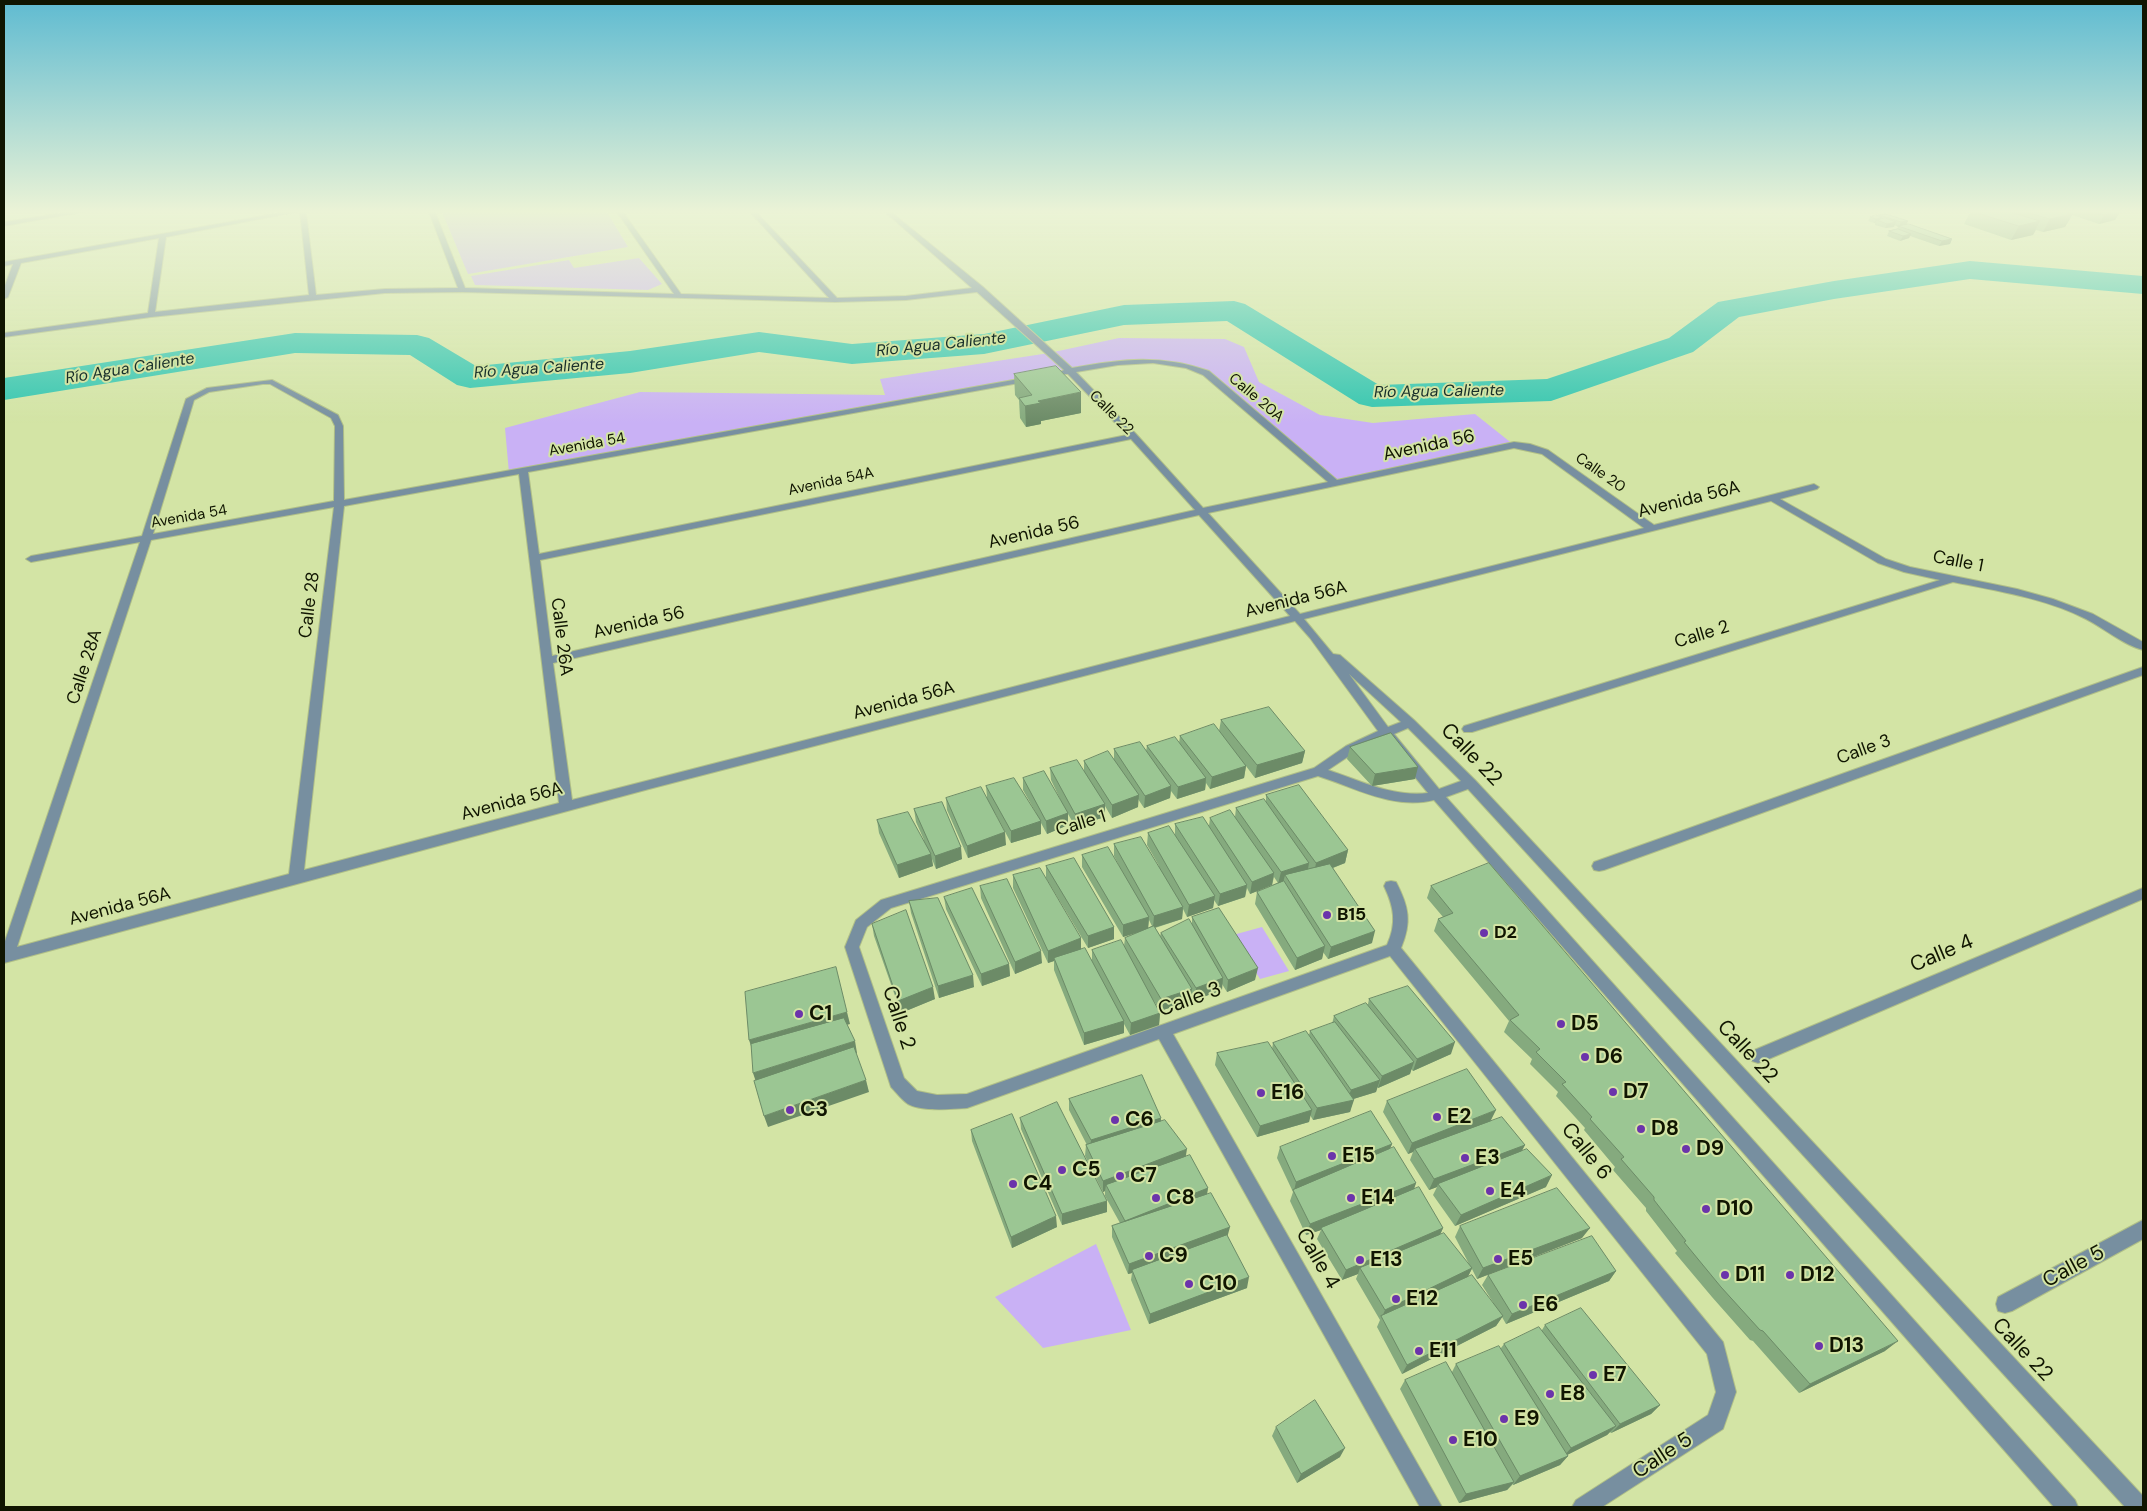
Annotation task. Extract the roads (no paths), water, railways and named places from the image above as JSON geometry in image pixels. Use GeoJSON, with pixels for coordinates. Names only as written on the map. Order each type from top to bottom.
{"type":"FeatureCollection","features":[{"type":"Feature","properties":{"kind":"street"},"geometry":{"type":"LineString","coordinates":[[4,298],[10,283]]}},
{"type":"Feature","properties":{"kind":"street"},"geometry":{"type":"LineString","coordinates":[[151,315],[156,283]]}},
{"type":"Feature","properties":{"kind":"street"},"geometry":{"type":"LineString","coordinates":[[311,283],[313,297]]}},
{"type":"Feature","properties":{"kind":"street"},"geometry":{"type":"LineString","coordinates":[[459,283],[462,290]]}},
{"type":"Feature","properties":{"kind":"street"},"geometry":{"type":"LineString","coordinates":[[670,283],[680,297]]}},
{"type":"Feature","properties":{"kind":"street"},"geometry":{"type":"LineString","coordinates":[[820,283],[836,300]]}},
{"type":"Feature","properties":{"kind":"street","name":"Calle 22"},"geometry":{"type":"LineString","coordinates":[[972,283],[1070,372],[1203,511],[1314,636],[1386,733],[1436,794],[2068,1507]]}},
{"type":"Feature","properties":{"kind":"street"},"geometry":{"type":"LineString","coordinates":[[4,335],[151,315],[385,291],[462,290],[836,300],[906,298],[980,289]]}},
{"type":"Feature","properties":{"kind":"street","name":"Avenida 54"},"geometry":{"type":"LineString","coordinates":[[31,559],[1046,376],[1148,360]]}},
{"type":"Feature","properties":{"kind":"street","name":"Calle 20A"},"geometry":{"type":"LineString","coordinates":[[1148,360],[1178,363],[1206,373],[1334,482]]}},
{"type":"Feature","properties":{"kind":"street","name":"Calle 28A"},"geometry":{"type":"LineString","coordinates":[[6,956],[146,539],[190,399],[200,392],[263,382]]}},
{"type":"Feature","properties":{"kind":"street","name":"Calle 28"},"geometry":{"type":"LineString","coordinates":[[263,382],[272,382],[334,417],[339,426],[339,504],[296,877]]}},
{"type":"Feature","properties":{"kind":"street","name":"Avenida 54A"},"geometry":{"type":"LineString","coordinates":[[534,558],[1133,436]]}},
{"type":"Feature","properties":{"kind":"street","name":"Avenida 56"},"geometry":{"type":"LineString","coordinates":[[546,661],[1334,482],[1514,445],[1530,447]]}},
{"type":"Feature","properties":{"kind":"street","name":"Calle 20"},"geometry":{"type":"LineString","coordinates":[[1530,447],[1545,452],[1651,528]]}},
{"type":"Feature","properties":{"kind":"street","name":"Calle 26A"},"geometry":{"type":"LineString","coordinates":[[524,471],[546,661],[566,806]]}},
{"type":"Feature","properties":{"kind":"street","name":"Avenida 56A"},"geometry":{"type":"LineString","coordinates":[[6,956],[566,806],[1297,617],[1814,486]]}},
{"type":"Feature","properties":{"kind":"street","name":"Calle 1"},"geometry":{"type":"LineString","coordinates":[[1772,498],[1882,561],[1908,570],[1949,580],[2017,592],[2049,601],[2089,616],[2143,647]]}},
{"type":"Feature","properties":{"kind":"street","name":"Calle 2"},"geometry":{"type":"LineString","coordinates":[[1468,729],[1949,580]]}},
{"type":"Feature","properties":{"kind":"street","name":"Calle 22"},"geometry":{"type":"LineString","coordinates":[[1314,636],[1410,723],[1470,784],[2139,1507]]}},
{"type":"Feature","properties":{"kind":"street","name":"Calle 3"},"geometry":{"type":"LineString","coordinates":[[1599,866],[2143,670]]}},
{"type":"Feature","properties":{"kind":"street"},"geometry":{"type":"LineString","coordinates":[[1318,771],[1337,756],[1356,745],[1410,723]]}},
{"type":"Feature","properties":{"kind":"street"},"geometry":{"type":"LineString","coordinates":[[1318,771],[1342,778],[1383,795],[1423,798],[1470,784]]}},
{"type":"Feature","properties":{"kind":"street","name":"Calle 1"},"geometry":{"type":"LineString","coordinates":[[861,924],[886,904],[1318,771]]}},
{"type":"Feature","properties":{"kind":"street"},"geometry":{"type":"LineString","coordinates":[[1391,886],[1401,907],[1403,920],[1393,949]]}},
{"type":"Feature","properties":{"kind":"street","name":"Calle 4"},"geometry":{"type":"LineString","coordinates":[[1758,1056],[2143,893]]}},
{"type":"Feature","properties":{"kind":"street","name":"Calle 2"},"geometry":{"type":"LineString","coordinates":[[861,924],[852,947],[897,1082],[913,1098],[937,1102]]}},
{"type":"Feature","properties":{"kind":"street","name":"Calle 3"},"geometry":{"type":"LineString","coordinates":[[937,1102],[967,1101],[1393,949]]}},
{"type":"Feature","properties":{"kind":"street","name":"Calle 6"},"geometry":{"type":"LineString","coordinates":[[1393,949],[1716,1349],[1726,1392]]}},
{"type":"Feature","properties":{"kind":"street","name":"Calle 4"},"geometry":{"type":"LineString","coordinates":[[1163,1032],[1432,1507]]}},
{"type":"Feature","properties":{"kind":"street","name":"Calle 5"},"geometry":{"type":"LineString","coordinates":[[2005,1304],[2143,1229]]}},
{"type":"Feature","properties":{"kind":"street","name":"Calle 5"},"geometry":{"type":"LineString","coordinates":[[1583,1507],[1716,1422],[1726,1392]]}},
{"type":"Feature","properties":{"kind":"waterway","name":"Río Agua Caliente"},"geometry":{"type":"LineString","coordinates":[[4,389],[295,343],[417,345],[470,377],[630,362],[759,342],[852,354],[984,344],[1124,315],[1234,311],[1372,396],[1551,390],[1681,345],[1729,309],[1885,283]]}},
{"type":"Feature","properties":{"kind":"waterway","name":"Río Agua Caliente"},"geometry":{"type":"LineString","coordinates":[[2114,283],[2143,285]]}},
{"type":"Feature","properties":{"kind":"place","name":"B15"},"geometry":{"type":"Point","coordinates":[1327,915]}},
{"type":"Feature","properties":{"kind":"place","name":"D2"},"geometry":{"type":"Point","coordinates":[1484,933]}},
{"type":"Feature","properties":{"kind":"place","name":"C1"},"geometry":{"type":"Point","coordinates":[799,1014]}},
{"type":"Feature","properties":{"kind":"place","name":"D5"},"geometry":{"type":"Point","coordinates":[1561,1024]}},
{"type":"Feature","properties":{"kind":"place","name":"D6"},"geometry":{"type":"Point","coordinates":[1585,1057]}},
{"type":"Feature","properties":{"kind":"place","name":"D7"},"geometry":{"type":"Point","coordinates":[1613,1092]}},
{"type":"Feature","properties":{"kind":"place","name":"E16"},"geometry":{"type":"Point","coordinates":[1261,1093]}},
{"type":"Feature","properties":{"kind":"place","name":"C3"},"geometry":{"type":"Point","coordinates":[790,1110]}},
{"type":"Feature","properties":{"kind":"place","name":"E2"},"geometry":{"type":"Point","coordinates":[1437,1117]}},
{"type":"Feature","properties":{"kind":"place","name":"C6"},"geometry":{"type":"Point","coordinates":[1115,1120]}},
{"type":"Feature","properties":{"kind":"place","name":"D8"},"geometry":{"type":"Point","coordinates":[1641,1129]}},
{"type":"Feature","properties":{"kind":"place","name":"D9"},"geometry":{"type":"Point","coordinates":[1686,1149]}},
{"type":"Feature","properties":{"kind":"place","name":"E15"},"geometry":{"type":"Point","coordinates":[1332,1156]}},
{"type":"Feature","properties":{"kind":"place","name":"E3"},"geometry":{"type":"Point","coordinates":[1465,1158]}},
{"type":"Feature","properties":{"kind":"place","name":"C5"},"geometry":{"type":"Point","coordinates":[1062,1170]}},
{"type":"Feature","properties":{"kind":"place","name":"C7"},"geometry":{"type":"Point","coordinates":[1120,1176]}},
{"type":"Feature","properties":{"kind":"place","name":"C4"},"geometry":{"type":"Point","coordinates":[1013,1184]}},
{"type":"Feature","properties":{"kind":"place","name":"E4"},"geometry":{"type":"Point","coordinates":[1490,1191]}},
{"type":"Feature","properties":{"kind":"place","name":"C8"},"geometry":{"type":"Point","coordinates":[1156,1198]}},
{"type":"Feature","properties":{"kind":"place","name":"E14"},"geometry":{"type":"Point","coordinates":[1351,1198]}},
{"type":"Feature","properties":{"kind":"place","name":"D10"},"geometry":{"type":"Point","coordinates":[1706,1209]}},
{"type":"Feature","properties":{"kind":"place","name":"C9"},"geometry":{"type":"Point","coordinates":[1149,1256]}},
{"type":"Feature","properties":{"kind":"place","name":"E5"},"geometry":{"type":"Point","coordinates":[1498,1259]}},
{"type":"Feature","properties":{"kind":"place","name":"E13"},"geometry":{"type":"Point","coordinates":[1360,1260]}},
{"type":"Feature","properties":{"kind":"place","name":"D11"},"geometry":{"type":"Point","coordinates":[1725,1275]}},
{"type":"Feature","properties":{"kind":"place","name":"D12"},"geometry":{"type":"Point","coordinates":[1790,1275]}},
{"type":"Feature","properties":{"kind":"place","name":"C10"},"geometry":{"type":"Point","coordinates":[1189,1284]}},
{"type":"Feature","properties":{"kind":"place","name":"E12"},"geometry":{"type":"Point","coordinates":[1396,1299]}},
{"type":"Feature","properties":{"kind":"place","name":"E6"},"geometry":{"type":"Point","coordinates":[1523,1305]}},
{"type":"Feature","properties":{"kind":"place","name":"D13"},"geometry":{"type":"Point","coordinates":[1819,1346]}},
{"type":"Feature","properties":{"kind":"place","name":"E11"},"geometry":{"type":"Point","coordinates":[1419,1351]}},
{"type":"Feature","properties":{"kind":"place","name":"E7"},"geometry":{"type":"Point","coordinates":[1593,1375]}},
{"type":"Feature","properties":{"kind":"place","name":"E8"},"geometry":{"type":"Point","coordinates":[1550,1394]}},
{"type":"Feature","properties":{"kind":"place","name":"E9"},"geometry":{"type":"Point","coordinates":[1504,1419]}},
{"type":"Feature","properties":{"kind":"place","name":"E10"},"geometry":{"type":"Point","coordinates":[1453,1440]}}]}
